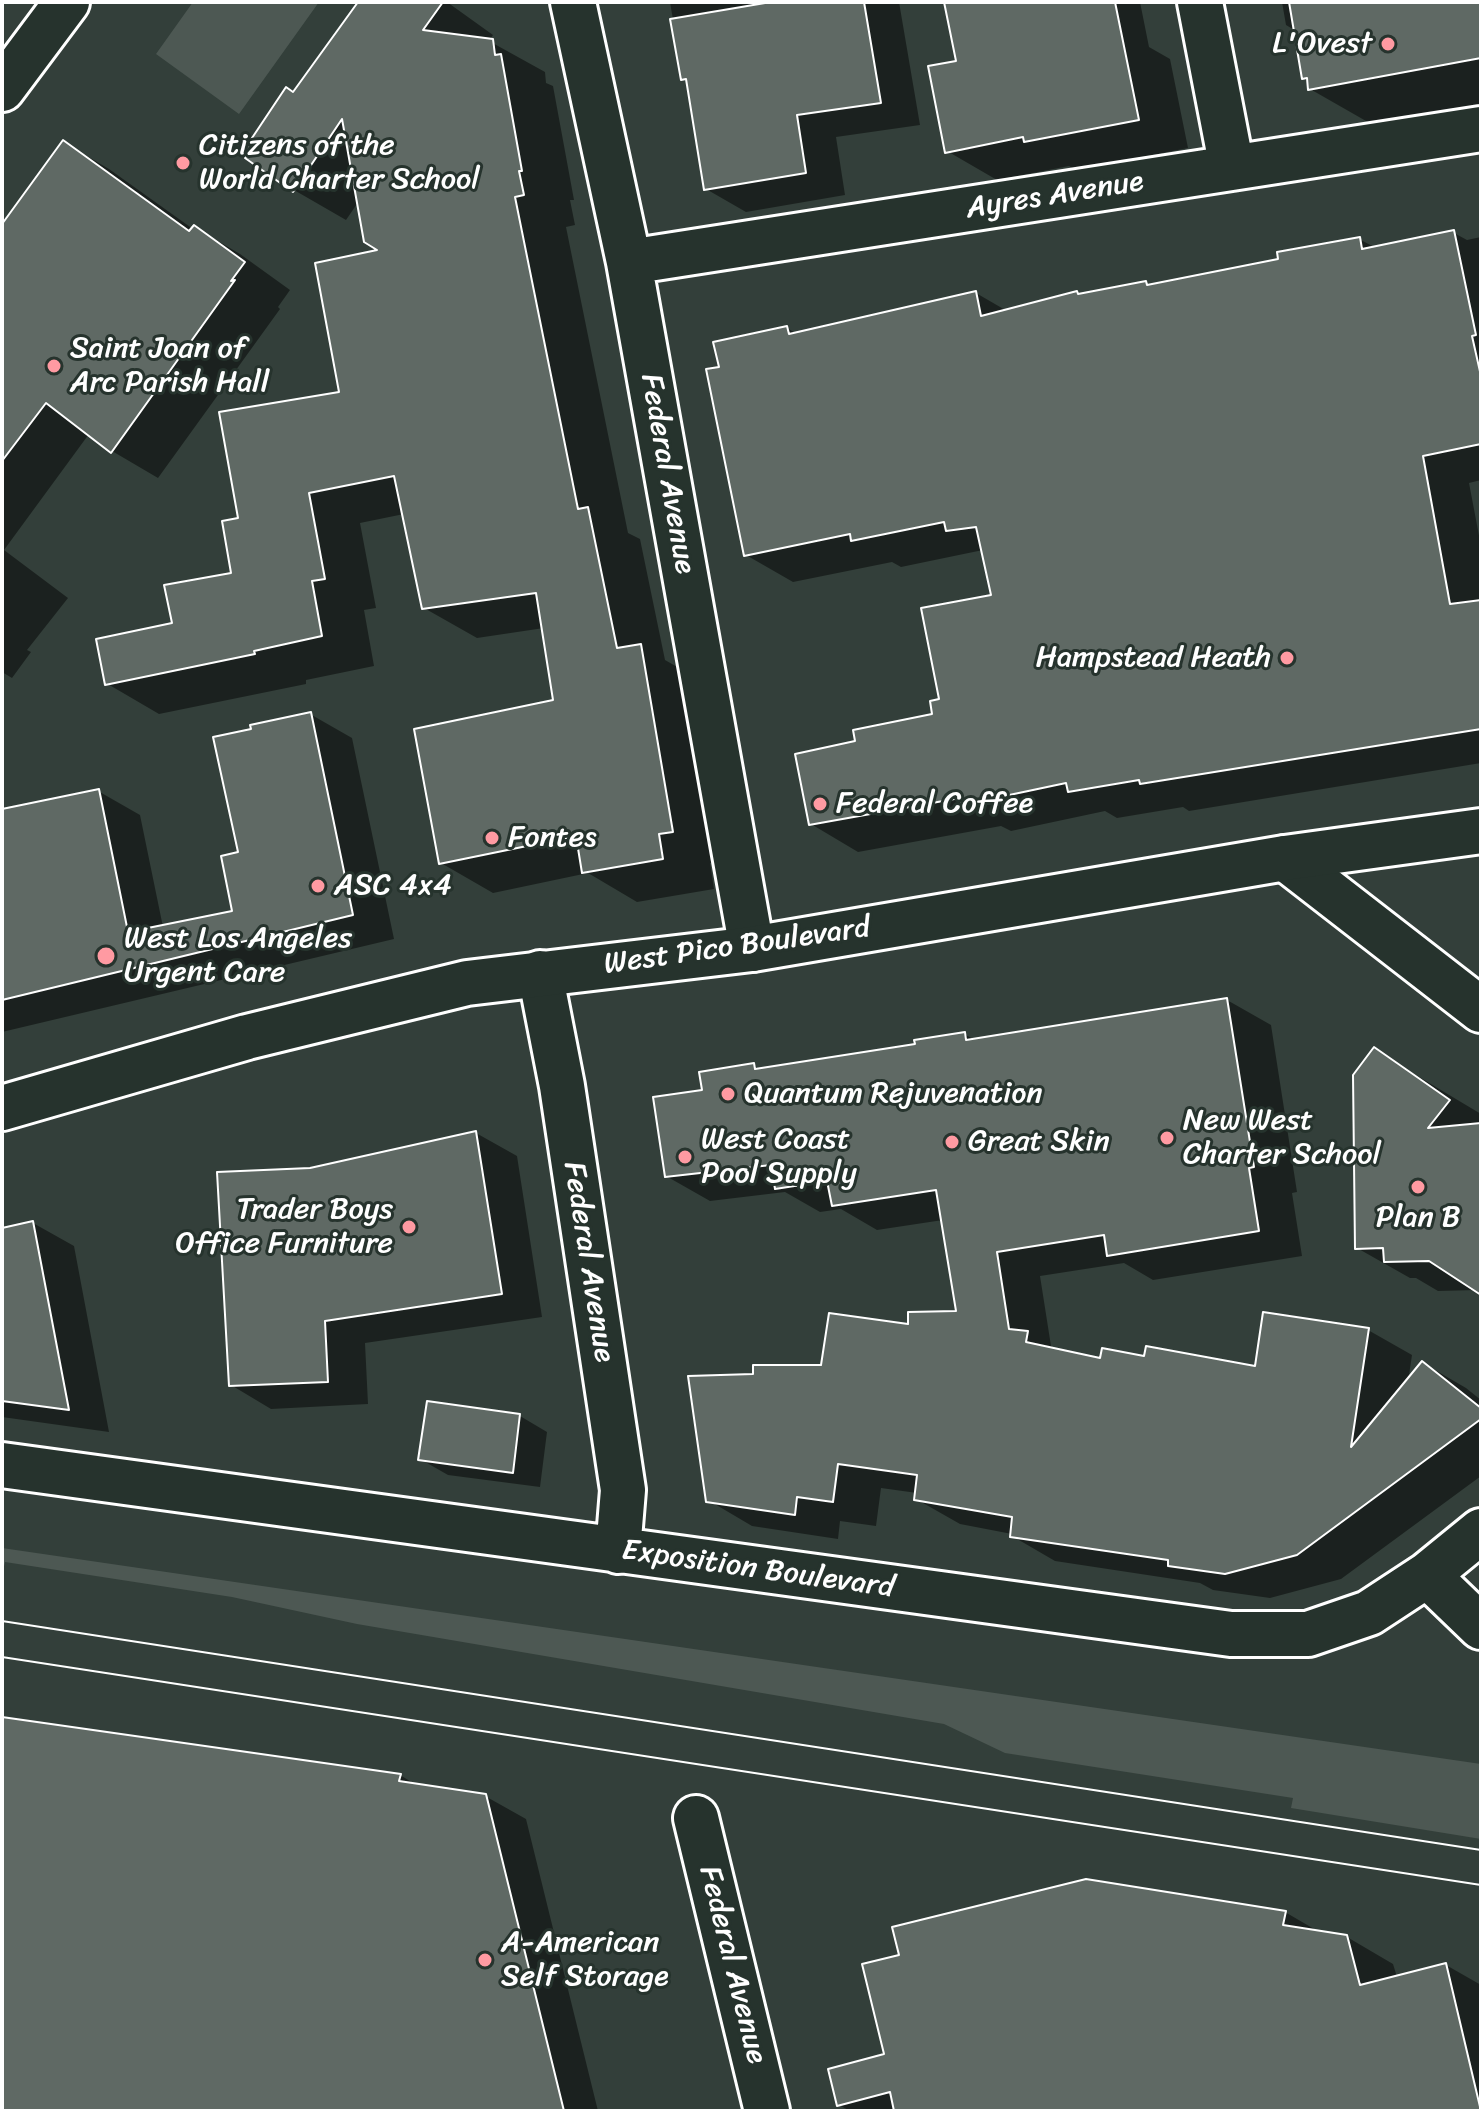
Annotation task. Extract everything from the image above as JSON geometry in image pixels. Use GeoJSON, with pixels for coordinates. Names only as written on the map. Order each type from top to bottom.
{"type":"FeatureCollection","features":[{"type":"Feature","properties":{"kind":"street","name":"Federal Avenue"},"geometry":{"type":"LineString","coordinates":[[573,2],[629,262],[752,949]]}},
{"type":"Feature","properties":{"kind":"street"},"geometry":{"type":"LineString","coordinates":[[1200,2],[1232,168]]}},
{"type":"Feature","properties":{"kind":"street"},"geometry":{"type":"LineString","coordinates":[[2,89],[63,4]]}},
{"type":"Feature","properties":{"kind":"street","name":"Ayres Avenue"},"geometry":{"type":"LineString","coordinates":[[629,262],[1481,129]]}},
{"type":"Feature","properties":{"kind":"street","name":"West Pico Boulevard"},"geometry":{"type":"LineString","coordinates":[[2,1108],[247,1037],[467,983],[752,949],[1285,858],[1481,831]]}},
{"type":"Feature","properties":{"kind":"street"},"geometry":{"type":"LineString","coordinates":[[1285,858],[1481,1010]]}},
{"type":"Feature","properties":{"kind":"street","name":"Federal Avenue"},"geometry":{"type":"LineString","coordinates":[[540,973],[562,1086],[623,1490],[618,1551]]}},
{"type":"Feature","properties":{"kind":"street","name":"Exposition Boulevard"},"geometry":{"type":"LineString","coordinates":[[2,1465],[1231,1634],[1308,1634],[1369,1613],[1427,1575],[1481,1531]]}},
{"type":"Feature","properties":{"kind":"street"},"geometry":{"type":"LineString","coordinates":[[1427,1575],[1481,1627]]}},
{"type":"Feature","properties":{"kind":"street","name":"Federal Avenue"},"geometry":{"type":"LineString","coordinates":[[696,1818],[767,2111]]}},
{"type":"Feature","properties":{"kind":"shaded area"},"geometry":{"type":"Polygon","coordinates":[[[193,2],[319,2],[239,114],[156,54],[193,2]]]}},
{"type":"Feature","properties":{"kind":"shaded area"},"geometry":{"type":"Polygon","coordinates":[[[2,1548],[1481,1764],[1481,1839],[1291,1808],[1293,1798],[1005,1753],[944,1724],[357,1624],[232,1597],[5,1562],[2,1575],[2,1548]]]}},
{"type":"Feature","properties":{"kind":"building"},"geometry":{"type":"Polygon","coordinates":[[[358,2],[443,2],[423,30],[493,39],[495,55],[501,54],[522,171],[519,171],[524,195],[515,197],[578,509],[588,507],[617,648],[641,644],[673,832],[659,834],[663,859],[582,873],[576,836],[439,864],[414,729],[553,700],[536,593],[422,609],[394,476],[309,493],[325,579],[312,581],[322,636],[254,651],[255,654],[105,685],[96,639],[172,623],[164,585],[231,573],[222,521],[238,518],[219,412],[339,392],[315,263],[377,250],[364,242],[342,119],[293,192],[245,158],[249,153],[244,150],[286,87],[293,92],[358,2]]]}},
{"type":"Feature","properties":{"kind":"building"},"geometry":{"type":"Polygon","coordinates":[[[771,2],[864,2],[881,103],[797,115],[806,173],[704,190],[686,79],[681,80],[670,19],[771,2]]]}},
{"type":"Feature","properties":{"kind":"building"},"geometry":{"type":"Polygon","coordinates":[[[944,2],[1115,2],[1139,120],[1024,142],[1023,137],[945,153],[928,66],[956,61],[944,2]]]}},
{"type":"Feature","properties":{"kind":"building","name":"L'Ovest"},"geometry":{"type":"Polygon","coordinates":[[[1289,2],[1481,2],[1481,58],[1308,90],[1307,78],[1302,79],[1289,2]]]}},
{"type":"Feature","properties":{"kind":"building"},"geometry":{"type":"Polygon","coordinates":[[[63,140],[189,231],[194,225],[245,262],[111,453],[46,403],[2,461],[2,224],[63,140]]]}},
{"type":"Feature","properties":{"kind":"building"},"geometry":{"type":"Polygon","coordinates":[[[1454,230],[1476,335],[1472,336],[1481,376],[1481,444],[1423,456],[1450,604],[1481,600],[1481,729],[1140,784],[1139,780],[1068,792],[1066,783],[962,805],[960,798],[809,825],[795,754],[855,741],[853,730],[932,714],[930,701],[939,699],[921,608],[991,595],[976,527],[946,531],[944,522],[851,541],[850,534],[744,556],[706,369],[719,367],[713,342],[787,326],[789,334],[976,291],[981,316],[1077,291],[1078,294],[1146,281],[1147,285],[1278,259],[1277,252],[1360,237],[1362,249],[1454,230]]]}},
{"type":"Feature","properties":{"kind":"building"},"geometry":{"type":"Polygon","coordinates":[[[311,712],[353,915],[2,1000],[2,809],[99,789],[128,932],[232,911],[221,856],[238,852],[213,737],[251,729],[250,725],[311,712]]]}},
{"type":"Feature","properties":{"kind":"building"},"geometry":{"type":"Polygon","coordinates":[[[1227,998],[1254,1167],[1249,1168],[1259,1231],[1107,1256],[1104,1235],[997,1252],[1009,1329],[1028,1331],[1026,1342],[1100,1358],[1102,1348],[1144,1356],[1146,1346],[1255,1366],[1263,1312],[1369,1328],[1351,1447],[1422,1361],[1481,1408],[1481,1419],[1297,1555],[1225,1574],[1168,1566],[1168,1560],[1010,1537],[1012,1517],[914,1500],[917,1475],[838,1464],[833,1502],[797,1497],[795,1515],[706,1502],[688,1376],[753,1374],[753,1365],[821,1365],[829,1313],[908,1324],[908,1312],[956,1311],[936,1190],[832,1206],[827,1181],[775,1189],[771,1165],[665,1177],[653,1097],[702,1090],[699,1072],[754,1063],[755,1069],[915,1044],[914,1040],[965,1032],[966,1040],[1227,998]]]}},
{"type":"Feature","properties":{"kind":"building","name":"Plan B"},"geometry":{"type":"Polygon","coordinates":[[[1374,1047],[1450,1100],[1428,1128],[1481,1123],[1481,1295],[1429,1261],[1384,1262],[1383,1248],[1355,1249],[1353,1075],[1374,1047]]]}},
{"type":"Feature","properties":{"kind":"building"},"geometry":{"type":"Polygon","coordinates":[[[476,1131],[502,1294],[325,1321],[328,1382],[229,1386],[217,1172],[310,1168],[476,1131]]]}},
{"type":"Feature","properties":{"kind":"building"},"geometry":{"type":"Polygon","coordinates":[[[33,1221],[69,1410],[2,1401],[2,1228],[33,1221]]]}},
{"type":"Feature","properties":{"kind":"building"},"geometry":{"type":"Polygon","coordinates":[[[427,1401],[520,1414],[513,1473],[418,1460],[427,1401]]]}},
{"type":"Feature","properties":{"kind":"building"},"geometry":{"type":"Polygon","coordinates":[[[2,1717],[401,1774],[399,1781],[486,1794],[564,2111],[2,2111],[2,1717]]]}},
{"type":"Feature","properties":{"kind":"building"},"geometry":{"type":"Polygon","coordinates":[[[1086,1879],[1286,1911],[1283,1925],[1347,1935],[1360,1985],[1446,1963],[1481,2111],[894,2111],[890,2092],[837,2106],[828,2069],[884,2054],[862,1964],[899,1955],[892,1927],[1086,1879]]]}},
{"type":"Feature","properties":{"kind":"tram line"},"geometry":{"type":"LineString","coordinates":[[2,1621],[1481,1850]]}},
{"type":"Feature","properties":{"kind":"tram line"},"geometry":{"type":"LineString","coordinates":[[2,1657],[1481,1885]]}},
{"type":"Feature","properties":{"kind":"place","name":"L'Ovest"},"geometry":{"type":"Point","coordinates":[1388,44]}},
{"type":"Feature","properties":{"kind":"place","name":"Citizens of the World Charter School"},"geometry":{"type":"Point","coordinates":[183,163]}},
{"type":"Feature","properties":{"kind":"place","name":"Saint Joan of Arc Parish Hall"},"geometry":{"type":"Point","coordinates":[54,366]}},
{"type":"Feature","properties":{"kind":"place","name":"Hampstead Heath"},"geometry":{"type":"Point","coordinates":[1287,658]}},
{"type":"Feature","properties":{"kind":"place","name":"Federal Coffee"},"geometry":{"type":"Point","coordinates":[820,804]}},
{"type":"Feature","properties":{"kind":"place","name":"Fontes"},"geometry":{"type":"Point","coordinates":[492,838]}},
{"type":"Feature","properties":{"kind":"place","name":"ASC 4x4"},"geometry":{"type":"Point","coordinates":[318,886]}},
{"type":"Feature","properties":{"kind":"place","name":"West Los Angeles Urgent Care"},"geometry":{"type":"Point","coordinates":[106,956]}},
{"type":"Feature","properties":{"kind":"place","name":"Quantum Rejuvenation"},"geometry":{"type":"Point","coordinates":[728,1094]}},
{"type":"Feature","properties":{"kind":"place","name":"New West Charter School"},"geometry":{"type":"Point","coordinates":[1167,1138]}},
{"type":"Feature","properties":{"kind":"place","name":"Great Skin"},"geometry":{"type":"Point","coordinates":[952,1142]}},
{"type":"Feature","properties":{"kind":"place","name":"West Coast Pool Supply"},"geometry":{"type":"Point","coordinates":[685,1157]}},
{"type":"Feature","properties":{"kind":"place","name":"Plan B"},"geometry":{"type":"Point","coordinates":[1418,1187]}},
{"type":"Feature","properties":{"kind":"place","name":"Trader Boys Office Furniture"},"geometry":{"type":"Point","coordinates":[409,1227]}},
{"type":"Feature","properties":{"kind":"place","name":"A-American Self Storage"},"geometry":{"type":"Point","coordinates":[485,1960]}}]}
